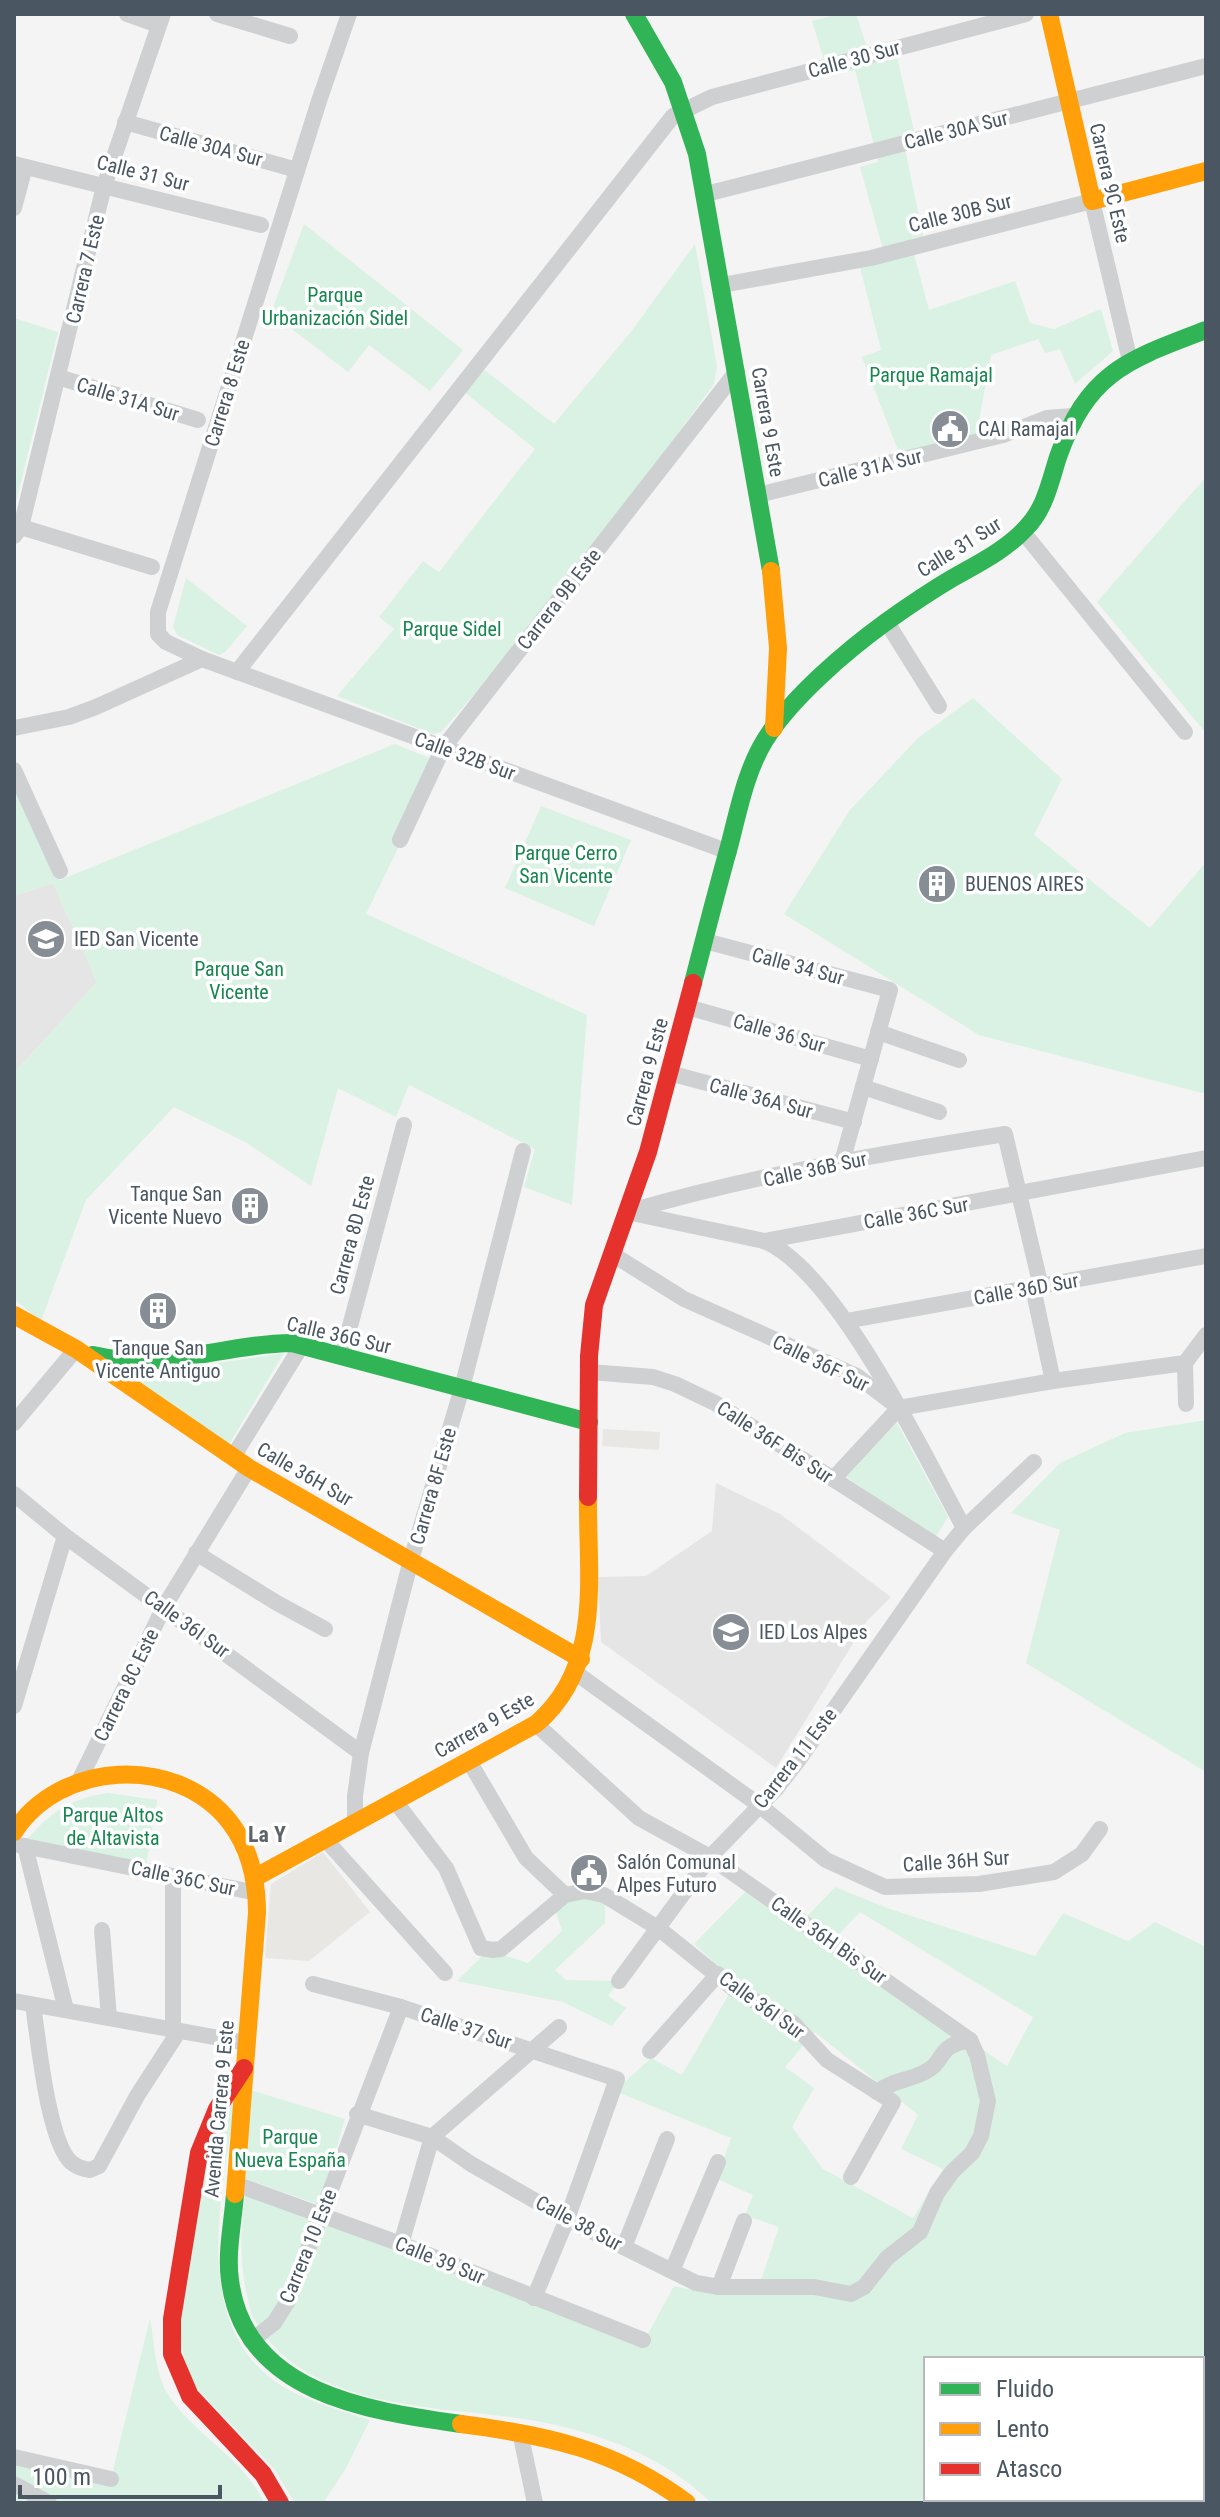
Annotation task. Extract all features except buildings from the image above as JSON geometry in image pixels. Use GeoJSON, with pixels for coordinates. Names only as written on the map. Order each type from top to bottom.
{"type":"FeatureCollection","features":[{"type":"Feature","properties":{"kind":"main road","name":"Carrera 9 Este"},"geometry":{"type":"LineString","coordinates":[[256,1885],[325,1839],[536,1724],[557,1704],[578,1666],[587,1630],[590,1372],[594,1305],[648,1152],[750,772],[774,728],[778,634],[773,584],[706,194],[684,110],[673,82],[634,14]]}},
{"type":"Feature","properties":{"kind":"main road","name":"Carrera 9C Este"},"geometry":{"type":"LineString","coordinates":[[1049,14],[1092,201]]}},
{"type":"Feature","properties":{"kind":"main road","name":"Calle 30B Sur"},"geometry":{"type":"LineString","coordinates":[[1092,201],[1206,171]]}},
{"type":"Feature","properties":{"kind":"main road","name":"Calle 31 Sur"},"geometry":{"type":"LineString","coordinates":[[774,728],[827,670],[886,621],[1023,532],[1043,505],[1073,416],[1101,380],[1130,361],[1206,330]]}},
{"type":"Feature","properties":{"kind":"main road","name":"Calle 36H Sur"},"geometry":{"type":"LineString","coordinates":[[14,1315],[76,1349],[249,1468],[411,1560],[578,1666]]}},
{"type":"Feature","properties":{"kind":"main road","name":"Calle 36G Sur"},"geometry":{"type":"LineString","coordinates":[[76,1349],[107,1358],[156,1362],[264,1343],[302,1345],[589,1422]]}},
{"type":"Feature","properties":{"kind":"main road"},"geometry":{"type":"LineString","coordinates":[[17,1833],[43,1801],[79,1781],[111,1774],[154,1776],[189,1790],[215,1808],[235,1829],[247,1850],[256,1885]]}},
{"type":"Feature","properties":{"kind":"main road","name":"Avenida Carrera 9 Este"},"geometry":{"type":"LineString","coordinates":[[251,2341],[239,2318],[229,2272],[256,1885]]}},
{"type":"Feature","properties":{"kind":"main road"},"geometry":{"type":"LineString","coordinates":[[245,2065],[207,2128],[199,2153],[179,2268],[171,2329],[172,2354],[179,2375],[197,2406],[263,2474],[280,2503]]}},
{"type":"Feature","properties":{"kind":"main road"},"geometry":{"type":"LineString","coordinates":[[193,2183],[213,2180],[235,2184]]}},
{"type":"Feature","properties":{"kind":"main road"},"geometry":{"type":"LineString","coordinates":[[251,2341],[291,2376],[318,2392],[344,2402],[383,2412],[562,2441],[613,2458],[659,2482],[687,2503]]}},
{"type":"Feature","properties":{"kind":"street"},"geometry":{"type":"LineString","coordinates":[[127,14],[160,20]]}},
{"type":"Feature","properties":{"kind":"street"},"geometry":{"type":"LineString","coordinates":[[217,14],[290,36]]}},
{"type":"Feature","properties":{"kind":"street","name":"Carrera 8 Este"},"geometry":{"type":"LineString","coordinates":[[202,659],[162,638],[157,629],[158,612],[349,14]]}},
{"type":"Feature","properties":{"kind":"street","name":"Calle 30 Sur"},"geometry":{"type":"LineString","coordinates":[[684,110],[712,97],[1026,14]]}},
{"type":"Feature","properties":{"kind":"street","name":"Carrera 7 Este"},"geometry":{"type":"LineString","coordinates":[[17,532],[104,186],[160,20]]}},
{"type":"Feature","properties":{"kind":"street","name":"Calle 30A Sur"},"geometry":{"type":"LineString","coordinates":[[706,194],[1206,66]]}},
{"type":"Feature","properties":{"kind":"street"},"geometry":{"type":"LineString","coordinates":[[237,672],[667,121],[684,110]]}},
{"type":"Feature","properties":{"kind":"street","name":"Calle 30A Sur"},"geometry":{"type":"LineString","coordinates":[[125,122],[297,170]]}},
{"type":"Feature","properties":{"kind":"street"},"geometry":{"type":"LineString","coordinates":[[14,208],[20,165]]}},
{"type":"Feature","properties":{"kind":"street","name":"Calle 31 Sur"},"geometry":{"type":"LineString","coordinates":[[20,165],[261,225]]}},
{"type":"Feature","properties":{"kind":"street","name":"Calle 30B Sur"},"geometry":{"type":"LineString","coordinates":[[722,285],[871,258],[1092,201]]}},
{"type":"Feature","properties":{"kind":"street","name":"Carrera 9C Este"},"geometry":{"type":"LineString","coordinates":[[1092,201],[1130,361]]}},
{"type":"Feature","properties":{"kind":"street","name":"Carrera 9B Este"},"geometry":{"type":"LineString","coordinates":[[400,840],[443,748],[737,371]]}},
{"type":"Feature","properties":{"kind":"street","name":"Calle 31A Sur"},"geometry":{"type":"LineString","coordinates":[[58,377],[198,420]]}},
{"type":"Feature","properties":{"kind":"street","name":"Calle 31A Sur"},"geometry":{"type":"LineString","coordinates":[[758,495],[1003,435],[1047,418],[1073,416]]}},
{"type":"Feature","properties":{"kind":"street"},"geometry":{"type":"LineString","coordinates":[[17,532],[152,567]]}},
{"type":"Feature","properties":{"kind":"street"},"geometry":{"type":"LineString","coordinates":[[1023,532],[1185,732]]}},
{"type":"Feature","properties":{"kind":"street"},"geometry":{"type":"LineString","coordinates":[[886,621],[939,706]]}},
{"type":"Feature","properties":{"kind":"street"},"geometry":{"type":"LineString","coordinates":[[14,728],[69,717],[202,659]]}},
{"type":"Feature","properties":{"kind":"street","name":"Calle 32B Sur"},"geometry":{"type":"LineString","coordinates":[[202,659],[729,852]]}},
{"type":"Feature","properties":{"kind":"street"},"geometry":{"type":"LineString","coordinates":[[14,770],[60,871]]}},
{"type":"Feature","properties":{"kind":"street","name":"Calle 34 Sur"},"geometry":{"type":"LineString","coordinates":[[705,941],[890,990],[878,1032]]}},
{"type":"Feature","properties":{"kind":"street","name":"Calle 36 Sur"},"geometry":{"type":"LineString","coordinates":[[687,1007],[871,1059]]}},
{"type":"Feature","properties":{"kind":"street"},"geometry":{"type":"LineString","coordinates":[[842,1162],[878,1032],[959,1060]]}},
{"type":"Feature","properties":{"kind":"street","name":"Calle 36A Sur"},"geometry":{"type":"LineString","coordinates":[[669,1073],[854,1122]]}},
{"type":"Feature","properties":{"kind":"street"},"geometry":{"type":"LineString","coordinates":[[863,1087],[939,1112]]}},
{"type":"Feature","properties":{"kind":"street","name":"Carrera 8D Este"},"geometry":{"type":"LineString","coordinates":[[342,1356],[404,1125]]}},
{"type":"Feature","properties":{"kind":"street","name":"Calle 36B Sur"},"geometry":{"type":"LineString","coordinates":[[627,1212],[842,1162],[1005,1134],[1019,1194]]}},
{"type":"Feature","properties":{"kind":"street","name":"Carrera 8F Este"},"geometry":{"type":"LineString","coordinates":[[355,1823],[361,1753],[411,1560],[462,1388],[523,1151]]}},
{"type":"Feature","properties":{"kind":"street","name":"Calle 36C Sur"},"geometry":{"type":"LineString","coordinates":[[627,1212],[764,1241],[1206,1158]]}},
{"type":"Feature","properties":{"kind":"street"},"geometry":{"type":"LineString","coordinates":[[1019,1194],[1053,1381]]}},
{"type":"Feature","properties":{"kind":"street"},"geometry":{"type":"LineString","coordinates":[[764,1241],[783,1250],[799,1264],[846,1321],[899,1408],[964,1528]]}},
{"type":"Feature","properties":{"kind":"street","name":"Calle 36F Sur"},"geometry":{"type":"LineString","coordinates":[[612,1254],[684,1299],[857,1376],[899,1408]]}},
{"type":"Feature","properties":{"kind":"street","name":"Calle 36D Sur"},"geometry":{"type":"LineString","coordinates":[[846,1321],[1206,1256]]}},
{"type":"Feature","properties":{"kind":"street"},"geometry":{"type":"LineString","coordinates":[[1186,1404],[1185,1363],[1206,1335]]}},
{"type":"Feature","properties":{"kind":"street"},"geometry":{"type":"LineString","coordinates":[[233,1457],[302,1345]]}},
{"type":"Feature","properties":{"kind":"street"},"geometry":{"type":"LineString","coordinates":[[14,1423],[76,1349]]}},
{"type":"Feature","properties":{"kind":"street"},"geometry":{"type":"LineString","coordinates":[[833,1479],[899,1408],[1053,1381],[1185,1363]]}},
{"type":"Feature","properties":{"kind":"street","name":"Calle 36F Bis Sur"},"geometry":{"type":"LineString","coordinates":[[590,1372],[653,1377],[675,1384],[739,1417],[945,1551]]}},
{"type":"Feature","properties":{"kind":"street","name":"Carrera 11 Este"},"geometry":{"type":"LineString","coordinates":[[619,1981],[710,1857],[800,1758],[945,1551],[964,1528],[1034,1462]]}},
{"type":"Feature","properties":{"kind":"street","name":"Carrera 8C Este"},"geometry":{"type":"LineString","coordinates":[[79,1781],[164,1607],[249,1468]]}},
{"type":"Feature","properties":{"kind":"street","name":"Calle 36I Sur"},"geometry":{"type":"LineString","coordinates":[[14,1494],[65,1536],[361,1753]]}},
{"type":"Feature","properties":{"kind":"street"},"geometry":{"type":"LineString","coordinates":[[14,1706],[65,1536]]}},
{"type":"Feature","properties":{"kind":"street"},"geometry":{"type":"LineString","coordinates":[[196,1553],[325,1629]]}},
{"type":"Feature","properties":{"kind":"street","name":"Calle 36H Sur"},"geometry":{"type":"LineString","coordinates":[[578,1666],[826,1860],[885,1887],[979,1884],[1054,1872],[1082,1854],[1100,1829]]}},
{"type":"Feature","properties":{"kind":"street","name":"Calle 36H Bis Sur"},"geometry":{"type":"LineString","coordinates":[[536,1724],[639,1818],[710,1857],[970,2040]]}},
{"type":"Feature","properties":{"kind":"street"},"geometry":{"type":"LineString","coordinates":[[395,1801],[446,1868],[481,1948],[501,1949],[565,1895],[526,1858],[469,1761]]}},
{"type":"Feature","properties":{"kind":"street"},"geometry":{"type":"LineString","coordinates":[[17,1833],[66,2010]]}},
{"type":"Feature","properties":{"kind":"street","name":"Calle 36C Sur"},"geometry":{"type":"LineString","coordinates":[[17,1833],[173,1876],[256,1885]]}},
{"type":"Feature","properties":{"kind":"street"},"geometry":{"type":"LineString","coordinates":[[325,1839],[445,1973]]}},
{"type":"Feature","properties":{"kind":"street"},"geometry":{"type":"LineString","coordinates":[[33,2005],[44,2080],[57,2134],[69,2160],[90,2170],[99,2166],[176,2030],[173,1876]]}},
{"type":"Feature","properties":{"kind":"street","name":"Calle 36I Sur"},"geometry":{"type":"LineString","coordinates":[[565,1895],[585,1891],[604,1895],[658,1928],[734,1989],[793,2023],[827,2060],[893,2102],[851,2177]]}},
{"type":"Feature","properties":{"kind":"street"},"geometry":{"type":"LineString","coordinates":[[102,1930],[109,2018]]}},
{"type":"Feature","properties":{"kind":"street"},"geometry":{"type":"LineString","coordinates":[[650,2051],[718,1974]]}},
{"type":"Feature","properties":{"kind":"street","name":"Calle 37 Sur"},"geometry":{"type":"LineString","coordinates":[[313,1984],[401,2007],[617,2079],[567,2219]]}},
{"type":"Feature","properties":{"kind":"street"},"geometry":{"type":"LineString","coordinates":[[14,2001],[247,2043]]}},
{"type":"Feature","properties":{"kind":"street","name":"Carrera 10 Este"},"geometry":{"type":"LineString","coordinates":[[251,2341],[274,2323],[288,2301],[322,2216],[357,2114],[401,2007]]}},
{"type":"Feature","properties":{"kind":"street"},"geometry":{"type":"LineString","coordinates":[[401,2244],[432,2137],[559,2027]]}},
{"type":"Feature","properties":{"kind":"street"},"geometry":{"type":"LineString","coordinates":[[877,2092],[889,2084],[924,2073],[955,2042],[970,2040]]}},
{"type":"Feature","properties":{"kind":"street","name":"Calle 38 Sur"},"geometry":{"type":"LineString","coordinates":[[357,2114],[432,2137],[471,2164],[567,2219],[696,2283],[719,2287],[814,2287],[851,2294],[864,2287],[887,2258],[920,2232],[937,2193],[952,2172],[972,2153],[981,2136],[988,2101],[977,2055],[970,2040]]}},
{"type":"Feature","properties":{"kind":"street"},"geometry":{"type":"LineString","coordinates":[[624,2247],[667,2139]]}},
{"type":"Feature","properties":{"kind":"street"},"geometry":{"type":"LineString","coordinates":[[672,2271],[718,2162]]}},
{"type":"Feature","properties":{"kind":"street","name":"Calle 39 Sur"},"geometry":{"type":"LineString","coordinates":[[235,2184],[401,2244],[643,2340]]}},
{"type":"Feature","properties":{"kind":"street"},"geometry":{"type":"LineString","coordinates":[[534,2298],[567,2219]]}},
{"type":"Feature","properties":{"kind":"street"},"geometry":{"type":"LineString","coordinates":[[719,2287],[744,2221]]}},
{"type":"Feature","properties":{"kind":"street"},"geometry":{"type":"LineString","coordinates":[[520,2432],[535,2503]]}},
{"type":"Feature","properties":{"kind":"street"},"geometry":{"type":"LineString","coordinates":[[14,2457],[111,2479]]}},
{"type":"Feature","properties":{"kind":"street"},"geometry":{"type":"LineString","coordinates":[[14,2484],[49,2503]]}},
{"type":"Feature","properties":{"kind":"shaded area","name":"IED San Vicente"},"geometry":{"type":"Polygon","coordinates":[[[53,883],[97,982],[14,1073],[14,896],[53,883]]]}},
{"type":"Feature","properties":{"kind":"shaded area"},"geometry":{"type":"Polygon","coordinates":[[[603,1429],[660,1432],[659,1450],[602,1446],[603,1429]]]}},
{"type":"Feature","properties":{"kind":"shaded area","name":"IED Los Alpes"},"geometry":{"type":"Polygon","coordinates":[[[716,1483],[780,1514],[891,1597],[867,1621],[776,1768],[601,1642],[598,1577],[646,1576],[712,1531],[716,1483]]]}},
{"type":"Feature","properties":{"kind":"shaded area"},"geometry":{"type":"Polygon","coordinates":[[[323,1852],[370,1912],[309,1961],[265,1958],[271,1884],[323,1852]]]}},
{"type":"Feature","properties":{"kind":"green space","name":"Parque Ramajal"},"geometry":{"type":"Polygon","coordinates":[[[839,14],[856,14],[868,51],[894,43],[916,140],[904,144],[923,236],[910,239],[929,310],[1015,281],[1030,323],[1054,329],[1101,309],[1113,351],[1075,384],[1060,349],[1045,353],[1038,339],[991,355],[976,437],[899,453],[862,357],[881,350],[860,267],[886,260],[860,167],[878,162],[855,70],[829,76],[812,21],[839,14]]]}},
{"type":"Feature","properties":{"kind":"green space","name":"Parque Urbanización Sidel"},"geometry":{"type":"Polygon","coordinates":[[[304,224],[463,350],[430,391],[369,345],[348,372],[271,313],[304,224]]]}},
{"type":"Feature","properties":{"kind":"green space","name":"Parque Sidel"},"geometry":{"type":"Polygon","coordinates":[[[695,244],[717,366],[714,384],[548,605],[441,732],[433,734],[337,696],[394,629],[379,617],[423,561],[439,572],[535,449],[463,391],[482,368],[554,424],[630,333],[695,244]]]}},
{"type":"Feature","properties":{"kind":"green space"},"geometry":{"type":"Polygon","coordinates":[[[14,318],[58,332],[14,510],[14,318]]]}},
{"type":"Feature","properties":{"kind":"green space"},"geometry":{"type":"Polygon","coordinates":[[[1206,477],[1206,733],[1097,602],[1206,477]]]}},
{"type":"Feature","properties":{"kind":"green space"},"geometry":{"type":"Polygon","coordinates":[[[186,578],[247,626],[219,655],[177,635],[173,627],[186,578]]]}},
{"type":"Feature","properties":{"kind":"green space"},"geometry":{"type":"Polygon","coordinates":[[[973,698],[1062,779],[1034,835],[1150,928],[1206,862],[1206,1094],[979,1035],[784,914],[850,810],[918,738],[973,698]]]}},
{"type":"Feature","properties":{"kind":"green space","name":"Parque San Vicente"},"geometry":{"type":"Polygon","coordinates":[[[395,744],[432,759],[402,840],[366,914],[587,1015],[572,1205],[524,1187],[535,1149],[409,1085],[396,1117],[338,1088],[311,1186],[247,1143],[174,1107],[86,1200],[41,1321],[14,1299],[14,1073],[97,982],[53,883],[14,896],[14,784],[60,880],[395,744]]]}},
{"type":"Feature","properties":{"kind":"green space","name":"Parque Cerro San Vicente"},"geometry":{"type":"Polygon","coordinates":[[[541,806],[631,840],[594,926],[505,888],[541,806]]]}},
{"type":"Feature","properties":{"kind":"green space"},"geometry":{"type":"Polygon","coordinates":[[[284,1353],[228,1446],[116,1371],[165,1371],[284,1353]]]}},
{"type":"Feature","properties":{"kind":"green space"},"geometry":{"type":"Polygon","coordinates":[[[1206,1420],[1206,1772],[1026,1663],[1060,1530],[1011,1513],[1060,1463],[1125,1433],[1206,1420]]]}},
{"type":"Feature","properties":{"kind":"green space"},"geometry":{"type":"Polygon","coordinates":[[[897,1423],[948,1517],[935,1538],[845,1476],[897,1423]]]}},
{"type":"Feature","properties":{"kind":"green space","name":"Parque Altos de Altavista"},"geometry":{"type":"Polygon","coordinates":[[[108,1793],[157,1800],[146,1866],[25,1842],[61,1808],[108,1793]]]}},
{"type":"Feature","properties":{"kind":"green space"},"geometry":{"type":"Polygon","coordinates":[[[835,1887],[887,1908],[1035,1956],[1063,1913],[1128,1941],[1155,1922],[1206,1947],[1206,2503],[711,2503],[673,2472],[607,2440],[536,2421],[381,2399],[342,2388],[307,2372],[277,2350],[254,2319],[244,2282],[242,2232],[245,2193],[643,2343],[674,2286],[710,2294],[756,2295],[779,2227],[745,2215],[753,2195],[717,2179],[731,2138],[615,2091],[651,2058],[682,2075],[736,1982],[694,1944],[748,1889],[798,1926],[835,1887]],[[860,1912],[828,1946],[1007,2066],[1033,2017],[860,1912]],[[815,2032],[785,2067],[814,2088],[792,2127],[823,2169],[913,2218],[943,2169],[901,2149],[918,2115],[815,2032]]]}},
{"type":"Feature","properties":{"kind":"green space"},"geometry":{"type":"Polygon","coordinates":[[[579,1897],[605,1901],[605,1923],[555,1970],[566,1980],[619,1981],[608,1996],[626,2008],[612,2026],[563,2002],[457,1981],[484,1954],[504,1955],[528,1963],[562,1931],[556,1912],[579,1897]]]}},
{"type":"Feature","properties":{"kind":"green space","name":"Parque Nueva España"},"geometry":{"type":"Polygon","coordinates":[[[251,2090],[345,2119],[320,2205],[245,2179],[251,2090]]]}},
{"type":"Feature","properties":{"kind":"green space"},"geometry":{"type":"Polygon","coordinates":[[[236,2093],[218,2244],[221,2282],[229,2318],[244,2350],[280,2385],[304,2397],[370,2420],[346,2468],[323,2503],[295,2503],[274,2469],[187,2378],[179,2324],[208,2155],[236,2093]]]}},
{"type":"Feature","properties":{"kind":"green space"},"geometry":{"type":"Polygon","coordinates":[[[150,2318],[157,2365],[166,2391],[189,2420],[244,2472],[264,2503],[14,2503],[14,2457],[111,2479],[150,2318]]]}},
{"type":"Feature","properties":{"kind":"traffic: fast"},"geometry":{"type":"LineString","coordinates":[[634,14],[673,82],[697,154],[771,571]]}},
{"type":"Feature","properties":{"kind":"traffic: fast"},"geometry":{"type":"LineString","coordinates":[[693,983],[744,790],[758,752],[776,724],[820,676],[870,634],[926,594],[1000,550],[1033,521],[1070,428],[1097,387],[1132,361],[1206,330]]}},
{"type":"Feature","properties":{"kind":"traffic: fast"},"geometry":{"type":"LineString","coordinates":[[93,1355],[120,1359],[170,1359],[292,1343],[589,1422]]}},
{"type":"Feature","properties":{"kind":"traffic: fast"},"geometry":{"type":"LineString","coordinates":[[235,2194],[229,2248],[230,2280],[240,2318],[259,2349],[285,2372],[316,2390],[351,2403],[461,2424]]}},
{"type":"Feature","properties":{"kind":"traffic: slow"},"geometry":{"type":"LineString","coordinates":[[1049,14],[1092,201],[1206,171]]}},
{"type":"Feature","properties":{"kind":"traffic: slow"},"geometry":{"type":"LineString","coordinates":[[771,571],[778,648],[774,728]]}},
{"type":"Feature","properties":{"kind":"traffic: slow"},"geometry":{"type":"LineString","coordinates":[[14,1315],[76,1349],[249,1468],[581,1659]]}},
{"type":"Feature","properties":{"kind":"traffic: slow"},"geometry":{"type":"LineString","coordinates":[[256,1877],[536,1724],[558,1701],[573,1675],[587,1619],[588,1497]]}},
{"type":"Feature","properties":{"kind":"traffic: slow"},"geometry":{"type":"LineString","coordinates":[[14,1832],[34,1808],[59,1791],[88,1780],[118,1775],[149,1776],[179,1784],[206,1799],[236,1831],[251,1864],[257,1913],[235,2194]]}},
{"type":"Feature","properties":{"kind":"traffic: slow"},"geometry":{"type":"LineString","coordinates":[[461,2424],[523,2434],[580,2448],[634,2470],[687,2503]]}},
{"type":"Feature","properties":{"kind":"traffic: jam"},"geometry":{"type":"LineString","coordinates":[[588,1497],[589,1356],[594,1305],[648,1152],[693,983]]}},
{"type":"Feature","properties":{"kind":"traffic: jam"},"geometry":{"type":"LineString","coordinates":[[244,2068],[217,2109],[199,2153],[172,2319],[172,2354],[190,2396],[263,2474],[280,2503]]}},
{"type":"Feature","properties":{"kind":"place","name":"CAI Ramajal"},"geometry":{"type":"Point","coordinates":[950,429]}},
{"type":"Feature","properties":{"kind":"place","name":"BUENOS AIRES"},"geometry":{"type":"Point","coordinates":[937,884]}},
{"type":"Feature","properties":{"kind":"place","name":"IED San Vicente"},"geometry":{"type":"Point","coordinates":[46,939]}},
{"type":"Feature","properties":{"kind":"place","name":"Tanque San Vicente Nuevo"},"geometry":{"type":"Point","coordinates":[250,1206]}},
{"type":"Feature","properties":{"kind":"place","name":"Tanque San Vicente Antiguo"},"geometry":{"type":"Point","coordinates":[158,1311]}},
{"type":"Feature","properties":{"kind":"place","name":"IED Los Alpes"},"geometry":{"type":"Point","coordinates":[731,1632]}},
{"type":"Feature","properties":{"kind":"place","name":"Salón Comunal Alpes Futuro"},"geometry":{"type":"Point","coordinates":[589,1873]}},
{"type":"Feature","properties":{"kind":"district","name":"La Y"},"geometry":{"type":"Point","coordinates":[267,1834]}}]}
